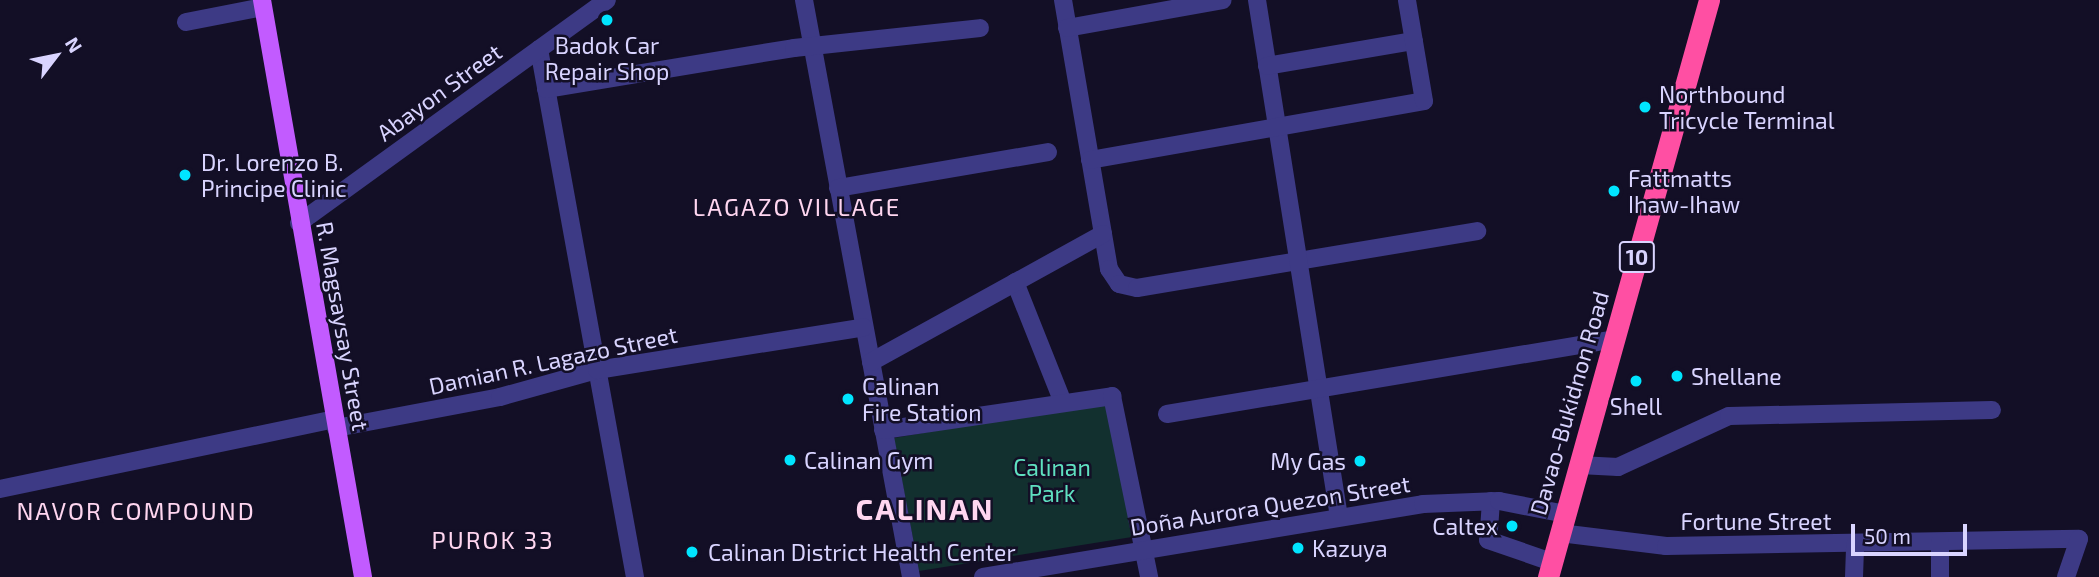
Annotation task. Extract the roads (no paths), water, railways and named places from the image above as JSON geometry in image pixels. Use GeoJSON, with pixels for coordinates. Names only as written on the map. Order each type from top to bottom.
{"type":"FeatureCollection","features":[{"type":"Feature","properties":{"kind":"highway","name":"Davao-Bukidnon Road"},"geometry":{"type":"LineString","coordinates":[[1550,570],[1709,0]]}},
{"type":"Feature","properties":{"kind":"main road","name":"R. Magsaysay Street"},"geometry":{"type":"LineString","coordinates":[[263,3],[299,223],[363,577]]}},
{"type":"Feature","properties":{"kind":"street","name":"Abayon Street"},"geometry":{"type":"LineString","coordinates":[[299,223],[607,0]]}},
{"type":"Feature","properties":{"kind":"street"},"geometry":{"type":"LineString","coordinates":[[804,0],[911,577]]}},
{"type":"Feature","properties":{"kind":"street"},"geometry":{"type":"LineString","coordinates":[[1063,0],[1109,269],[1126,287],[1477,231]]}},
{"type":"Feature","properties":{"kind":"street"},"geometry":{"type":"LineString","coordinates":[[1067,27],[1222,0]]}},
{"type":"Feature","properties":{"kind":"street"},"geometry":{"type":"LineString","coordinates":[[1257,0],[1339,517]]}},
{"type":"Feature","properties":{"kind":"street"},"geometry":{"type":"LineString","coordinates":[[1090,160],[1424,101],[1407,0]]}},
{"type":"Feature","properties":{"kind":"street"},"geometry":{"type":"LineString","coordinates":[[186,22],[263,3]]}},
{"type":"Feature","properties":{"kind":"street"},"geometry":{"type":"LineString","coordinates":[[546,89],[813,49],[980,28]]}},
{"type":"Feature","properties":{"kind":"street"},"geometry":{"type":"LineString","coordinates":[[1267,66],[1414,41]]}},
{"type":"Feature","properties":{"kind":"street"},"geometry":{"type":"LineString","coordinates":[[539,49],[635,577]]}},
{"type":"Feature","properties":{"kind":"street"},"geometry":{"type":"LineString","coordinates":[[838,188],[1048,152]]}},
{"type":"Feature","properties":{"kind":"street"},"geometry":{"type":"LineString","coordinates":[[871,362],[1103,234]]}},
{"type":"Feature","properties":{"kind":"street"},"geometry":{"type":"LineString","coordinates":[[1015,282],[1062,400]]}},
{"type":"Feature","properties":{"kind":"street","name":"Damian R. Lagazo Street"},"geometry":{"type":"LineString","coordinates":[[0,489],[335,423],[500,397],[597,370],[864,327]]}},
{"type":"Feature","properties":{"kind":"street"},"geometry":{"type":"LineString","coordinates":[[1167,414],[1615,339]]}},
{"type":"Feature","properties":{"kind":"street"},"geometry":{"type":"LineString","coordinates":[[883,430],[1102,393],[1116,400],[1149,577]]}},
{"type":"Feature","properties":{"kind":"street"},"geometry":{"type":"LineString","coordinates":[[1579,465],[1618,467],[1729,416],[1992,410]]}},
{"type":"Feature","properties":{"kind":"street"},"geometry":{"type":"LineString","coordinates":[[1491,501],[1488,540],[1550,570]]}},
{"type":"Feature","properties":{"kind":"street","name":"Doña Aurora Quezon Street"},"geometry":{"type":"LineString","coordinates":[[984,577],[1339,517],[1491,501],[1563,524]]}},
{"type":"Feature","properties":{"kind":"street","name":"Fortune Street"},"geometry":{"type":"LineString","coordinates":[[1563,524],[1639,545],[1854,545],[2078,539],[2066,577]]}},
{"type":"Feature","properties":{"kind":"street"},"geometry":{"type":"LineString","coordinates":[[1940,542],[1940,577]]}},
{"type":"Feature","properties":{"kind":"street"},"geometry":{"type":"LineString","coordinates":[[1854,545],[1854,577]]}},
{"type":"Feature","properties":{"kind":"place","name":"Badok Car Repair Shop"},"geometry":{"type":"Point","coordinates":[607,20]}},
{"type":"Feature","properties":{"kind":"place","name":"Northbound Tricycle Terminal"},"geometry":{"type":"Point","coordinates":[1645,107]}},
{"type":"Feature","properties":{"kind":"place","name":"Dr. Lorenzo B. Principe Clinic"},"geometry":{"type":"Point","coordinates":[185,175]}},
{"type":"Feature","properties":{"kind":"place","name":"Fattmatts Ihaw-Ihaw"},"geometry":{"type":"Point","coordinates":[1614,191]}},
{"type":"Feature","properties":{"kind":"place","name":"Shellane"},"geometry":{"type":"Point","coordinates":[1677,376]}},
{"type":"Feature","properties":{"kind":"place","name":"Shell"},"geometry":{"type":"Point","coordinates":[1636,381]}},
{"type":"Feature","properties":{"kind":"place","name":"Calinan Fire Station"},"geometry":{"type":"Point","coordinates":[848,399]}},
{"type":"Feature","properties":{"kind":"place","name":"Calinan Gym"},"geometry":{"type":"Point","coordinates":[790,460]}},
{"type":"Feature","properties":{"kind":"place","name":"My Gas"},"geometry":{"type":"Point","coordinates":[1360,461]}},
{"type":"Feature","properties":{"kind":"place","name":"Caltex"},"geometry":{"type":"Point","coordinates":[1512,526]}},
{"type":"Feature","properties":{"kind":"place","name":"Kazuya"},"geometry":{"type":"Point","coordinates":[1298,548]}},
{"type":"Feature","properties":{"kind":"place","name":"Calinan District Health Center"},"geometry":{"type":"Point","coordinates":[692,552]}},
{"type":"Feature","properties":{"kind":"district","name":"LAGAZO VILLAGE"},"geometry":{"type":"Point","coordinates":[797,207]}},
{"type":"Feature","properties":{"kind":"district","name":"CALINAN"},"geometry":{"type":"Point","coordinates":[925,508]}},
{"type":"Feature","properties":{"kind":"district","name":"NAVOR COMPOUND"},"geometry":{"type":"Point","coordinates":[136,511]}},
{"type":"Feature","properties":{"kind":"district","name":"PUROK 33"},"geometry":{"type":"Point","coordinates":[493,540]}},
{"type":"Feature","properties":{"kind":"park label","name":"Calinan Park"},"geometry":{"type":"Point","coordinates":[1052,480]}}]}
